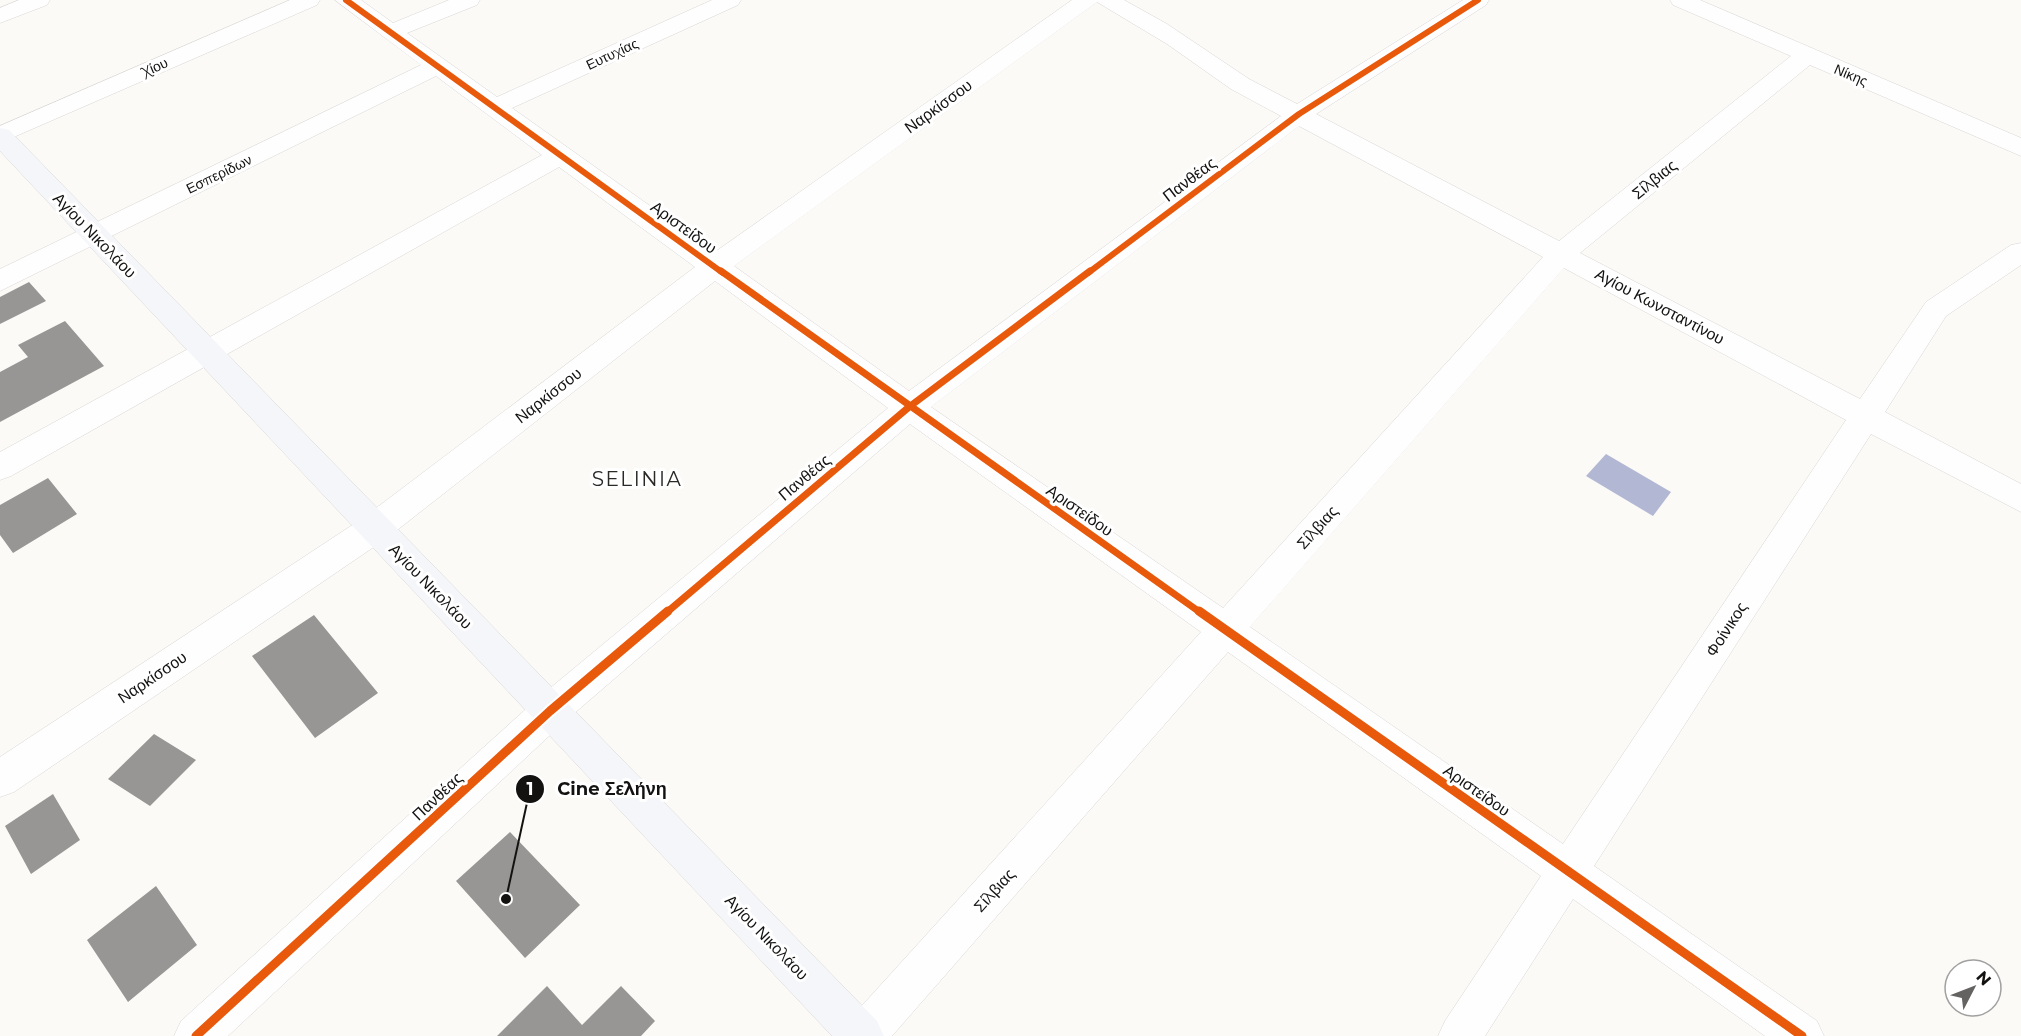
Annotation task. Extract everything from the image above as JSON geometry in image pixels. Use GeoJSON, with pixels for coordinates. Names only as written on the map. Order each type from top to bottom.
{"type":"FeatureCollection","features":[{"type":"Feature","properties":{"kind":"street"},"geometry":{"type":"LineString","coordinates":[[0,16],[39,0]]}},
{"type":"Feature","properties":{"kind":"street","name":"Χίου"},"geometry":{"type":"LineString","coordinates":[[0,136],[309,0]]}},
{"type":"Feature","properties":{"kind":"street","name":"Αριστείδου"},"geometry":{"type":"LineString","coordinates":[[346,0],[909,406],[1802,1036]]}},
{"type":"Feature","properties":{"kind":"street"},"geometry":{"type":"LineString","coordinates":[[391,32],[469,0]]}},
{"type":"Feature","properties":{"kind":"street","name":"Ευτυχίας"},"geometry":{"type":"LineString","coordinates":[[495,107],[730,0]]}},
{"type":"Feature","properties":{"kind":"street","name":"Ναρκίσσου"},"geometry":{"type":"LineString","coordinates":[[0,779],[375,528],[715,266],[1087,0]]}},
{"type":"Feature","properties":{"kind":"street","name":"Αγίου Κωνσταντίνου"},"geometry":{"type":"LineString","coordinates":[[1107,0],[1146,19],[1178,39],[1240,84],[2021,499]]}},
{"type":"Feature","properties":{"kind":"street","name":"Πανθέας"},"geometry":{"type":"LineString","coordinates":[[196,1036],[550,711],[909,406],[1299,114],[1478,0]]}},
{"type":"Feature","properties":{"kind":"street","name":"Νίκης"},"geometry":{"type":"LineString","coordinates":[[1682,0],[2021,148]]}},
{"type":"Feature","properties":{"kind":"street","name":"Σίλβιας"},"geometry":{"type":"LineString","coordinates":[[863,1036],[1562,254],[1807,56]]}},
{"type":"Feature","properties":{"kind":"street","name":"Εσπερίδων"},"geometry":{"type":"LineString","coordinates":[[0,281],[438,66]]}},
{"type":"Feature","properties":{"kind":"street","name":"Αγίου Νικολάου"},"geometry":{"type":"LineString","coordinates":[[0,136],[863,1036]]}},
{"type":"Feature","properties":{"kind":"street"},"geometry":{"type":"LineString","coordinates":[[0,467],[561,155]]}},
{"type":"Feature","properties":{"kind":"street","name":"Φοίνικος"},"geometry":{"type":"LineString","coordinates":[[1460,1036],[1936,309],[2021,252]]}},
{"type":"Feature","properties":{"kind":"water"},"geometry":{"type":"Polygon","coordinates":[[[1606,454],[1671,492],[1653,516],[1586,476],[1606,454]]]}},
{"type":"Feature","properties":{"kind":"building"},"geometry":{"type":"Polygon","coordinates":[[[29,282],[46,301],[0,324],[0,297],[29,282]]]}},
{"type":"Feature","properties":{"kind":"building"},"geometry":{"type":"Polygon","coordinates":[[[65,321],[104,366],[0,422],[0,372],[28,357],[18,345],[65,321]]]}},
{"type":"Feature","properties":{"kind":"building"},"geometry":{"type":"Polygon","coordinates":[[[48,478],[77,514],[13,553],[0,535],[0,505],[48,478]]]}},
{"type":"Feature","properties":{"kind":"building"},"geometry":{"type":"Polygon","coordinates":[[[314,615],[378,693],[315,738],[252,656],[314,615]]]}},
{"type":"Feature","properties":{"kind":"building"},"geometry":{"type":"Polygon","coordinates":[[[154,734],[196,760],[150,806],[108,779],[154,734]]]}},
{"type":"Feature","properties":{"kind":"building"},"geometry":{"type":"Polygon","coordinates":[[[53,794],[80,840],[31,874],[5,826],[53,794]]]}},
{"type":"Feature","properties":{"kind":"building"},"geometry":{"type":"Polygon","coordinates":[[[510,832],[580,905],[525,958],[456,881],[510,832]]]}},
{"type":"Feature","properties":{"kind":"building"},"geometry":{"type":"Polygon","coordinates":[[[156,886],[197,945],[128,1002],[87,940],[156,886]]]}},
{"type":"Feature","properties":{"kind":"building"},"geometry":{"type":"Polygon","coordinates":[[[547,986],[582,1025],[621,986],[655,1021],[641,1036],[497,1036],[547,986]]]}},
{"type":"Feature","properties":{"kind":"cycle path"},"geometry":{"type":"LineString","coordinates":[[346,0],[909,407],[1802,1036]]}},
{"type":"Feature","properties":{"kind":"cycle path"},"geometry":{"type":"LineString","coordinates":[[196,1036],[550,711],[909,407],[1299,114],[1478,0]]}},
{"type":"Feature","properties":{"kind":"place","name":"Cine Σελήνη"},"geometry":{"type":"Point","coordinates":[506,899]}},
{"type":"Feature","properties":{"kind":"district","name":"SELINIA"},"geometry":{"type":"Point","coordinates":[637,479]}}]}
